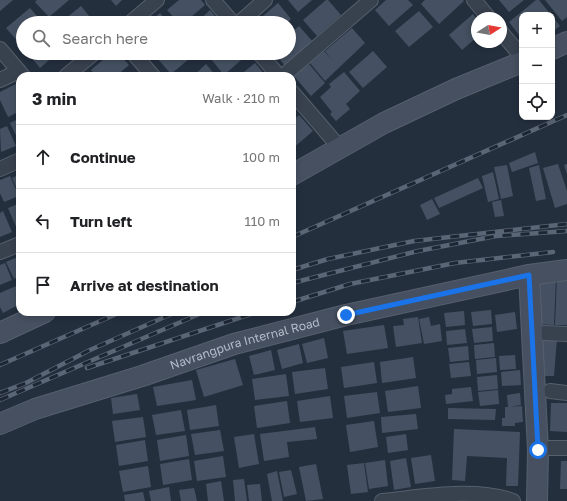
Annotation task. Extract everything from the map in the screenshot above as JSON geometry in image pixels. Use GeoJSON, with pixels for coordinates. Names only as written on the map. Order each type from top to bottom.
{"type":"FeatureCollection","features":[{"type":"Feature","properties":{"kind":"street"},"geometry":{"type":"LineString","coordinates":[[138,16],[157,0]]}},
{"type":"Feature","properties":{"kind":"street"},"geometry":{"type":"LineString","coordinates":[[213,0],[227,16]]}},
{"type":"Feature","properties":{"kind":"street"},"geometry":{"type":"LineString","coordinates":[[247,16],[265,0]]}},
{"type":"Feature","properties":{"kind":"street"},"geometry":{"type":"LineString","coordinates":[[288,72],[372,0]]}},
{"type":"Feature","properties":{"kind":"street"},"geometry":{"type":"LineString","coordinates":[[477,1],[485,12]]}},
{"type":"Feature","properties":{"kind":"street"},"geometry":{"type":"LineString","coordinates":[[507,39],[519,53]]}},
{"type":"Feature","properties":{"kind":"street"},"geometry":{"type":"LineString","coordinates":[[554,48],[567,42]]}},
{"type":"Feature","properties":{"kind":"street"},"geometry":{"type":"LineString","coordinates":[[0,49],[19,72]]}},
{"type":"Feature","properties":{"kind":"street"},"geometry":{"type":"LineString","coordinates":[[71,72],[85,60]]}},
{"type":"Feature","properties":{"kind":"street"},"geometry":{"type":"LineString","coordinates":[[139,60],[150,72]]}},
{"type":"Feature","properties":{"kind":"street"},"geometry":{"type":"LineString","coordinates":[[265,60],[276,72]]}},
{"type":"Feature","properties":{"kind":"street"},"geometry":{"type":"LineString","coordinates":[[296,173],[384,123],[456,88],[519,63]]}},
{"type":"Feature","properties":{"kind":"street"},"geometry":{"type":"LineString","coordinates":[[0,80],[16,75]]}},
{"type":"Feature","properties":{"kind":"street"},"geometry":{"type":"LineString","coordinates":[[296,97],[340,148]]}},
{"type":"Feature","properties":{"kind":"street"},"geometry":{"type":"LineString","coordinates":[[0,169],[16,162]]}},
{"type":"Feature","properties":{"kind":"street"},"geometry":{"type":"LineString","coordinates":[[0,252],[16,246]]}},
{"type":"Feature","properties":{"kind":"street","name":"Navrangpura Internal Road"},"geometry":{"type":"LineString","coordinates":[[0,424],[35,409],[142,376],[234,344],[346,315],[529,275],[567,270]]}},
{"type":"Feature","properties":{"kind":"street"},"geometry":{"type":"LineString","coordinates":[[529,275],[538,450],[537,501]]}},
{"type":"Feature","properties":{"kind":"street"},"geometry":{"type":"LineString","coordinates":[[0,333],[36,316]]}},
{"type":"Feature","properties":{"kind":"street"},"geometry":{"type":"LineString","coordinates":[[544,333],[567,334]]}},
{"type":"Feature","properties":{"kind":"street"},"geometry":{"type":"LineString","coordinates":[[550,391],[567,392]]}},
{"type":"Feature","properties":{"kind":"street"},"geometry":{"type":"LineString","coordinates":[[548,448],[567,448]]}},
{"type":"Feature","properties":{"kind":"street"},"geometry":{"type":"LineString","coordinates":[[382,501],[454,495],[499,496],[513,501]]}},
{"type":"Feature","properties":{"kind":"building"},"geometry":{"type":"Polygon","coordinates":[[[0,0],[13,0],[0,11],[0,0]]]}},
{"type":"Feature","properties":{"kind":"building"},"geometry":{"type":"Polygon","coordinates":[[[37,0],[69,0],[50,16],[48,16],[35,2],[37,0]]]}},
{"type":"Feature","properties":{"kind":"building"},"geometry":{"type":"Polygon","coordinates":[[[111,0],[122,0],[116,6],[111,0]]]}},
{"type":"Feature","properties":{"kind":"building"},"geometry":{"type":"Polygon","coordinates":[[[179,0],[201,0],[205,5],[192,16],[173,16],[167,10],[179,0]]]}},
{"type":"Feature","properties":{"kind":"building"},"geometry":{"type":"Polygon","coordinates":[[[288,0],[312,0],[298,12],[288,0]]]}},
{"type":"Feature","properties":{"kind":"building"},"geometry":{"type":"Polygon","coordinates":[[[326,0],[328,0],[341,15],[317,36],[303,20],[326,0]]]}},
{"type":"Feature","properties":{"kind":"building"},"geometry":{"type":"Polygon","coordinates":[[[386,0],[408,0],[413,5],[389,26],[375,10],[386,0]]]}},
{"type":"Feature","properties":{"kind":"building"},"geometry":{"type":"Polygon","coordinates":[[[425,0],[464,1],[439,24],[421,4],[425,0]]]}},
{"type":"Feature","properties":{"kind":"building"},"geometry":{"type":"Polygon","coordinates":[[[499,0],[524,0],[509,12],[499,0]]]}},
{"type":"Feature","properties":{"kind":"building"},"geometry":{"type":"Polygon","coordinates":[[[536,0],[539,0],[549,12],[521,12],[536,0]]]}},
{"type":"Feature","properties":{"kind":"building"},"geometry":{"type":"Polygon","coordinates":[[[545,0],[567,0],[567,17],[562,21],[545,0]]]}},
{"type":"Feature","properties":{"kind":"building"},"geometry":{"type":"Polygon","coordinates":[[[278,3],[289,16],[263,16],[278,3]]]}},
{"type":"Feature","properties":{"kind":"building"},"geometry":{"type":"Polygon","coordinates":[[[81,6],[89,16],[69,16],[81,6]]]}},
{"type":"Feature","properties":{"kind":"building"},"geometry":{"type":"Polygon","coordinates":[[[30,8],[37,16],[20,16],[30,8]]]}},
{"type":"Feature","properties":{"kind":"building"},"geometry":{"type":"Polygon","coordinates":[[[210,10],[215,16],[204,16],[210,10]]]}},
{"type":"Feature","properties":{"kind":"building"},"geometry":{"type":"Polygon","coordinates":[[[419,11],[433,27],[409,47],[395,31],[419,11]]]}},
{"type":"Feature","properties":{"kind":"building"},"geometry":{"type":"Polygon","coordinates":[[[519,14],[519,35],[509,22],[519,14]]]}},
{"type":"Feature","properties":{"kind":"building"},"geometry":{"type":"Polygon","coordinates":[[[471,16],[471,42],[462,50],[449,35],[471,16]]]}},
{"type":"Feature","properties":{"kind":"building"},"geometry":{"type":"Polygon","coordinates":[[[16,20],[16,39],[6,28],[16,20]]]}},
{"type":"Feature","properties":{"kind":"building"},"geometry":{"type":"Polygon","coordinates":[[[555,20],[560,26],[555,30],[555,20]]]}},
{"type":"Feature","properties":{"kind":"building"},"geometry":{"type":"Polygon","coordinates":[[[299,26],[313,42],[296,57],[296,29],[299,26]]]}},
{"type":"Feature","properties":{"kind":"building"},"geometry":{"type":"Polygon","coordinates":[[[352,28],[365,43],[325,81],[310,63],[324,51],[332,60],[325,51],[352,28]]]}},
{"type":"Feature","properties":{"kind":"building"},"geometry":{"type":"Polygon","coordinates":[[[373,51],[387,67],[363,88],[349,72],[373,51]]]}},
{"type":"Feature","properties":{"kind":"building"},"geometry":{"type":"Polygon","coordinates":[[[34,60],[49,60],[40,68],[34,60]]]}},
{"type":"Feature","properties":{"kind":"building"},"geometry":{"type":"Polygon","coordinates":[[[103,60],[124,60],[129,65],[121,72],[93,72],[91,70],[103,60]]]}},
{"type":"Feature","properties":{"kind":"building"},"geometry":{"type":"Polygon","coordinates":[[[159,60],[188,60],[173,72],[169,72],[159,60]]]}},
{"type":"Feature","properties":{"kind":"building"},"geometry":{"type":"Polygon","coordinates":[[[212,60],[241,60],[227,72],[222,72],[212,60]]]}},
{"type":"Feature","properties":{"kind":"building"},"geometry":{"type":"Polygon","coordinates":[[[280,60],[292,60],[285,66],[280,60]]]}},
{"type":"Feature","properties":{"kind":"building"},"geometry":{"type":"Polygon","coordinates":[[[255,63],[263,72],[244,72],[255,63]]]}},
{"type":"Feature","properties":{"kind":"building"},"geometry":{"type":"Polygon","coordinates":[[[206,64],[213,72],[197,72],[206,64]]]}},
{"type":"Feature","properties":{"kind":"building"},"geometry":{"type":"Polygon","coordinates":[[[309,64],[325,83],[311,96],[296,78],[296,74],[309,64]]]}},
{"type":"Feature","properties":{"kind":"building"},"geometry":{"type":"Polygon","coordinates":[[[344,72],[360,91],[346,104],[350,109],[336,121],[330,114],[332,112],[320,97],[331,87],[329,84],[344,72]]]}},
{"type":"Feature","properties":{"kind":"building"},"geometry":{"type":"Polygon","coordinates":[[[16,84],[16,113],[8,117],[0,100],[0,92],[16,84]]]}},
{"type":"Feature","properties":{"kind":"building"},"geometry":{"type":"Polygon","coordinates":[[[299,115],[313,131],[296,146],[296,118],[299,115]]]}},
{"type":"Feature","properties":{"kind":"building"},"geometry":{"type":"Polygon","coordinates":[[[16,120],[16,136],[10,123],[16,120]]]}},
{"type":"Feature","properties":{"kind":"building"},"geometry":{"type":"Polygon","coordinates":[[[7,126],[16,146],[1,152],[0,129],[7,126]]]}},
{"type":"Feature","properties":{"kind":"building"},"geometry":{"type":"Polygon","coordinates":[[[535,152],[538,163],[512,172],[509,163],[535,152]]]}},
{"type":"Feature","properties":{"kind":"building"},"geometry":{"type":"Polygon","coordinates":[[[558,164],[567,191],[567,204],[555,208],[543,168],[558,164]]]}},
{"type":"Feature","properties":{"kind":"building"},"geometry":{"type":"Polygon","coordinates":[[[567,164],[567,174],[564,165],[567,164]]]}},
{"type":"Feature","properties":{"kind":"building"},"geometry":{"type":"Polygon","coordinates":[[[507,165],[513,196],[501,199],[494,167],[507,165]]]}},
{"type":"Feature","properties":{"kind":"building"},"geometry":{"type":"Polygon","coordinates":[[[539,165],[546,199],[536,201],[529,168],[539,165]]]}},
{"type":"Feature","properties":{"kind":"building"},"geometry":{"type":"Polygon","coordinates":[[[493,172],[499,199],[488,202],[482,176],[493,172]]]}},
{"type":"Feature","properties":{"kind":"building"},"geometry":{"type":"Polygon","coordinates":[[[10,176],[16,189],[16,197],[4,202],[0,193],[0,180],[10,176]]]}},
{"type":"Feature","properties":{"kind":"building"},"geometry":{"type":"Polygon","coordinates":[[[16,176],[16,187],[12,178],[16,176]]]}},
{"type":"Feature","properties":{"kind":"building"},"geometry":{"type":"Polygon","coordinates":[[[478,178],[483,188],[439,208],[434,198],[478,178]]]}},
{"type":"Feature","properties":{"kind":"building"},"geometry":{"type":"Polygon","coordinates":[[[432,199],[440,214],[427,220],[420,205],[432,199]]]}},
{"type":"Feature","properties":{"kind":"building"},"geometry":{"type":"Polygon","coordinates":[[[501,200],[504,216],[495,217],[492,202],[501,200]]]}},
{"type":"Feature","properties":{"kind":"building"},"geometry":{"type":"Polygon","coordinates":[[[16,205],[16,227],[8,208],[16,205]]]}},
{"type":"Feature","properties":{"kind":"building"},"geometry":{"type":"Polygon","coordinates":[[[3,211],[12,232],[0,237],[0,213],[3,211]]]}},
{"type":"Feature","properties":{"kind":"building"},"geometry":{"type":"Polygon","coordinates":[[[16,258],[16,278],[14,279],[6,262],[16,258]]]}},
{"type":"Feature","properties":{"kind":"building"},"geometry":{"type":"Polygon","coordinates":[[[5,263],[12,280],[0,285],[0,265],[5,263]]]}},
{"type":"Feature","properties":{"kind":"building"},"geometry":{"type":"Polygon","coordinates":[[[538,276],[556,277],[554,325],[536,324],[538,276]]]}},
{"type":"Feature","properties":{"kind":"building"},"geometry":{"type":"Polygon","coordinates":[[[557,277],[567,278],[567,325],[555,325],[557,277]]]}},
{"type":"Feature","properties":{"kind":"building"},"geometry":{"type":"Polygon","coordinates":[[[16,286],[16,306],[3,313],[0,307],[0,293],[16,286]]]}},
{"type":"Feature","properties":{"kind":"building"},"geometry":{"type":"Polygon","coordinates":[[[491,310],[492,324],[473,326],[471,312],[491,310]]]}},
{"type":"Feature","properties":{"kind":"building"},"geometry":{"type":"Polygon","coordinates":[[[464,311],[465,325],[446,327],[444,313],[464,311]]]}},
{"type":"Feature","properties":{"kind":"building"},"geometry":{"type":"Polygon","coordinates":[[[515,312],[517,329],[497,332],[495,315],[515,312]]]}},
{"type":"Feature","properties":{"kind":"building"},"geometry":{"type":"Polygon","coordinates":[[[418,317],[422,343],[396,347],[393,326],[404,325],[403,319],[418,317]]]}},
{"type":"Feature","properties":{"kind":"building"},"geometry":{"type":"Polygon","coordinates":[[[429,317],[431,326],[440,324],[442,341],[424,344],[419,319],[429,317]]]}},
{"type":"Feature","properties":{"kind":"building"},"geometry":{"type":"Polygon","coordinates":[[[384,325],[388,348],[347,354],[343,331],[384,325]]]}},
{"type":"Feature","properties":{"kind":"building"},"geometry":{"type":"Polygon","coordinates":[[[492,327],[493,341],[474,343],[472,329],[492,327]]]}},
{"type":"Feature","properties":{"kind":"building"},"geometry":{"type":"Polygon","coordinates":[[[465,329],[467,343],[447,345],[446,331],[465,329]]]}},
{"type":"Feature","properties":{"kind":"building"},"geometry":{"type":"Polygon","coordinates":[[[540,337],[557,338],[554,376],[540,376],[543,343],[540,342],[540,337]]]}},
{"type":"Feature","properties":{"kind":"building"},"geometry":{"type":"Polygon","coordinates":[[[324,338],[328,358],[307,363],[302,344],[324,338]]]}},
{"type":"Feature","properties":{"kind":"building"},"geometry":{"type":"Polygon","coordinates":[[[494,343],[495,357],[475,359],[474,345],[494,343]]]}},
{"type":"Feature","properties":{"kind":"building"},"geometry":{"type":"Polygon","coordinates":[[[299,344],[303,363],[282,369],[277,350],[299,344]]]}},
{"type":"Feature","properties":{"kind":"building"},"geometry":{"type":"Polygon","coordinates":[[[468,346],[469,360],[450,362],[448,348],[468,346]]]}},
{"type":"Feature","properties":{"kind":"building"},"geometry":{"type":"Polygon","coordinates":[[[271,350],[275,370],[254,375],[249,356],[271,350]]]}},
{"type":"Feature","properties":{"kind":"building"},"geometry":{"type":"Polygon","coordinates":[[[515,355],[516,369],[500,370],[499,356],[515,355]]]}},
{"type":"Feature","properties":{"kind":"building"},"geometry":{"type":"Polygon","coordinates":[[[413,357],[416,378],[382,383],[380,362],[413,357]]]}},
{"type":"Feature","properties":{"kind":"building"},"geometry":{"type":"Polygon","coordinates":[[[496,358],[497,372],[477,374],[476,360],[496,358]]]}},
{"type":"Feature","properties":{"kind":"building"},"geometry":{"type":"Polygon","coordinates":[[[235,359],[243,385],[204,397],[196,370],[235,359]]]}},
{"type":"Feature","properties":{"kind":"building"},"geometry":{"type":"Polygon","coordinates":[[[374,362],[377,383],[344,388],[341,367],[374,362]]]}},
{"type":"Feature","properties":{"kind":"building"},"geometry":{"type":"Polygon","coordinates":[[[469,362],[471,376],[451,378],[449,364],[469,362]]]}},
{"type":"Feature","properties":{"kind":"building"},"geometry":{"type":"Polygon","coordinates":[[[325,368],[328,389],[295,394],[292,372],[325,368]]]}},
{"type":"Feature","properties":{"kind":"building"},"geometry":{"type":"Polygon","coordinates":[[[520,370],[521,385],[502,386],[501,372],[520,370]]]}},
{"type":"Feature","properties":{"kind":"building"},"geometry":{"type":"Polygon","coordinates":[[[286,374],[289,396],[255,400],[252,379],[286,374]]]}},
{"type":"Feature","properties":{"kind":"building"},"geometry":{"type":"Polygon","coordinates":[[[497,375],[498,389],[478,391],[477,377],[497,375]]]}},
{"type":"Feature","properties":{"kind":"building"},"geometry":{"type":"Polygon","coordinates":[[[192,380],[196,400],[157,406],[153,387],[192,380]]]}},
{"type":"Feature","properties":{"kind":"building"},"geometry":{"type":"Polygon","coordinates":[[[418,386],[421,408],[388,412],[385,391],[418,386]]]}},
{"type":"Feature","properties":{"kind":"building"},"geometry":{"type":"Polygon","coordinates":[[[471,387],[473,401],[446,404],[445,395],[452,394],[452,389],[471,387]]]}},
{"type":"Feature","properties":{"kind":"building"},"geometry":{"type":"Polygon","coordinates":[[[498,390],[499,404],[480,406],[478,392],[498,390]]]}},
{"type":"Feature","properties":{"kind":"building"},"geometry":{"type":"Polygon","coordinates":[[[377,392],[380,413],[347,418],[344,396],[377,392]]]}},
{"type":"Feature","properties":{"kind":"building"},"geometry":{"type":"Polygon","coordinates":[[[520,393],[521,405],[508,407],[507,395],[520,393]]]}},
{"type":"Feature","properties":{"kind":"building"},"geometry":{"type":"Polygon","coordinates":[[[137,394],[140,410],[113,414],[111,398],[137,394]]]}},
{"type":"Feature","properties":{"kind":"building"},"geometry":{"type":"Polygon","coordinates":[[[330,396],[333,418],[300,422],[297,401],[330,396]]]}},
{"type":"Feature","properties":{"kind":"building"},"geometry":{"type":"Polygon","coordinates":[[[287,401],[290,423],[257,428],[254,406],[287,401]]]}},
{"type":"Feature","properties":{"kind":"building"},"geometry":{"type":"Polygon","coordinates":[[[551,403],[567,403],[567,432],[550,431],[551,403]]]}},
{"type":"Feature","properties":{"kind":"building"},"geometry":{"type":"Polygon","coordinates":[[[216,405],[219,426],[190,430],[187,410],[216,405]]]}},
{"type":"Feature","properties":{"kind":"building"},"geometry":{"type":"Polygon","coordinates":[[[522,406],[523,422],[515,423],[515,426],[502,426],[502,418],[505,418],[505,407],[522,406]]]}},
{"type":"Feature","properties":{"kind":"building"},"geometry":{"type":"Polygon","coordinates":[[[448,408],[496,409],[495,420],[448,419],[448,408]]]}},
{"type":"Feature","properties":{"kind":"building"},"geometry":{"type":"Polygon","coordinates":[[[181,410],[185,431],[156,435],[152,415],[181,410]]]}},
{"type":"Feature","properties":{"kind":"building"},"geometry":{"type":"Polygon","coordinates":[[[416,414],[418,429],[382,433],[381,417],[416,414]]]}},
{"type":"Feature","properties":{"kind":"building"},"geometry":{"type":"Polygon","coordinates":[[[143,417],[146,437],[115,442],[112,421],[143,417]]]}},
{"type":"Feature","properties":{"kind":"building"},"geometry":{"type":"Polygon","coordinates":[[[374,421],[378,447],[350,452],[346,425],[374,421]]]}},
{"type":"Feature","properties":{"kind":"building"},"geometry":{"type":"Polygon","coordinates":[[[315,427],[317,439],[287,442],[289,457],[264,461],[260,434],[315,427]]]}},
{"type":"Feature","properties":{"kind":"building"},"geometry":{"type":"Polygon","coordinates":[[[454,429],[520,432],[518,486],[506,486],[507,458],[467,456],[465,481],[452,480],[454,429]]]}},
{"type":"Feature","properties":{"kind":"building"},"geometry":{"type":"Polygon","coordinates":[[[220,430],[224,451],[195,455],[191,434],[220,430]]]}},
{"type":"Feature","properties":{"kind":"building"},"geometry":{"type":"Polygon","coordinates":[[[254,434],[259,464],[239,468],[234,437],[254,434]]]}},
{"type":"Feature","properties":{"kind":"building"},"geometry":{"type":"Polygon","coordinates":[[[406,434],[408,450],[388,453],[386,437],[406,434]]]}},
{"type":"Feature","properties":{"kind":"building"},"geometry":{"type":"Polygon","coordinates":[[[186,435],[189,456],[160,461],[157,440],[186,435]]]}},
{"type":"Feature","properties":{"kind":"building"},"geometry":{"type":"Polygon","coordinates":[[[145,440],[148,461],[119,466],[116,445],[145,440]]]}},
{"type":"Feature","properties":{"kind":"building"},"geometry":{"type":"Polygon","coordinates":[[[431,455],[435,481],[415,484],[411,458],[431,455]]]}},
{"type":"Feature","properties":{"kind":"building"},"geometry":{"type":"Polygon","coordinates":[[[223,456],[226,477],[197,481],[194,461],[223,456]]]}},
{"type":"Feature","properties":{"kind":"building"},"geometry":{"type":"Polygon","coordinates":[[[406,458],[411,487],[394,490],[390,461],[406,458]]]}},
{"type":"Feature","properties":{"kind":"building"},"geometry":{"type":"Polygon","coordinates":[[[189,459],[192,480],[163,485],[160,464],[189,459]]]}},
{"type":"Feature","properties":{"kind":"building"},"geometry":{"type":"Polygon","coordinates":[[[385,460],[388,486],[369,489],[365,463],[385,460]]]}},
{"type":"Feature","properties":{"kind":"building"},"geometry":{"type":"Polygon","coordinates":[[[561,461],[567,461],[567,489],[560,489],[561,461]]]}},
{"type":"Feature","properties":{"kind":"building"},"geometry":{"type":"Polygon","coordinates":[[[364,463],[368,492],[351,494],[347,465],[364,463]]]}},
{"type":"Feature","properties":{"kind":"building"},"geometry":{"type":"Polygon","coordinates":[[[316,464],[323,499],[306,501],[299,467],[316,464]]]}},
{"type":"Feature","properties":{"kind":"building"},"geometry":{"type":"Polygon","coordinates":[[[148,466],[151,487],[123,492],[119,471],[148,466]]]}},
{"type":"Feature","properties":{"kind":"building"},"geometry":{"type":"Polygon","coordinates":[[[291,470],[297,494],[284,497],[279,472],[291,470]]]}},
{"type":"Feature","properties":{"kind":"building"},"geometry":{"type":"Polygon","coordinates":[[[277,471],[283,501],[272,501],[267,474],[277,471]]]}},
{"type":"Feature","properties":{"kind":"building"},"geometry":{"type":"Polygon","coordinates":[[[244,479],[247,501],[235,501],[233,480],[244,479]]]}},
{"type":"Feature","properties":{"kind":"building"},"geometry":{"type":"Polygon","coordinates":[[[221,481],[224,501],[208,501],[206,484],[221,481]]]}},
{"type":"Feature","properties":{"kind":"building"},"geometry":{"type":"Polygon","coordinates":[[[260,484],[262,501],[249,501],[247,485],[260,484]]]}},
{"type":"Feature","properties":{"kind":"building"},"geometry":{"type":"Polygon","coordinates":[[[169,487],[171,501],[151,501],[149,491],[169,487]]]}},
{"type":"Feature","properties":{"kind":"building"},"geometry":{"type":"Polygon","coordinates":[[[194,488],[197,501],[181,501],[179,490],[194,488]]]}},
{"type":"Feature","properties":{"kind":"building"},"geometry":{"type":"Polygon","coordinates":[[[143,492],[145,501],[125,501],[124,495],[143,492]]]}},
{"type":"Feature","properties":{"kind":"railway"},"geometry":{"type":"LineString","coordinates":[[296,235],[567,115]]}},
{"type":"Feature","properties":{"kind":"railway"},"geometry":{"type":"LineString","coordinates":[[296,269],[328,259],[414,241],[567,224]]}},
{"type":"Feature","properties":{"kind":"railway"},"geometry":{"type":"LineString","coordinates":[[296,282],[418,251],[496,236],[567,231]]}},
{"type":"Feature","properties":{"kind":"railway"},"geometry":{"type":"LineString","coordinates":[[296,301],[350,284],[455,263],[553,252]]}},
{"type":"Feature","properties":{"kind":"railway"},"geometry":{"type":"LineString","coordinates":[[0,365],[112,316]]}},
{"type":"Feature","properties":{"kind":"railway"},"geometry":{"type":"LineString","coordinates":[[0,393],[26,383],[90,350],[167,316]]}},
{"type":"Feature","properties":{"kind":"railway"},"geometry":{"type":"LineString","coordinates":[[0,400],[195,316]]}},
{"type":"Feature","properties":{"kind":"railway"},"geometry":{"type":"LineString","coordinates":[[87,368],[245,316]]}},
{"type":"Feature","properties":{"kind":"route"},"geometry":{"type":"LineString","coordinates":[[346,315],[529,275],[538,450]]}}]}
